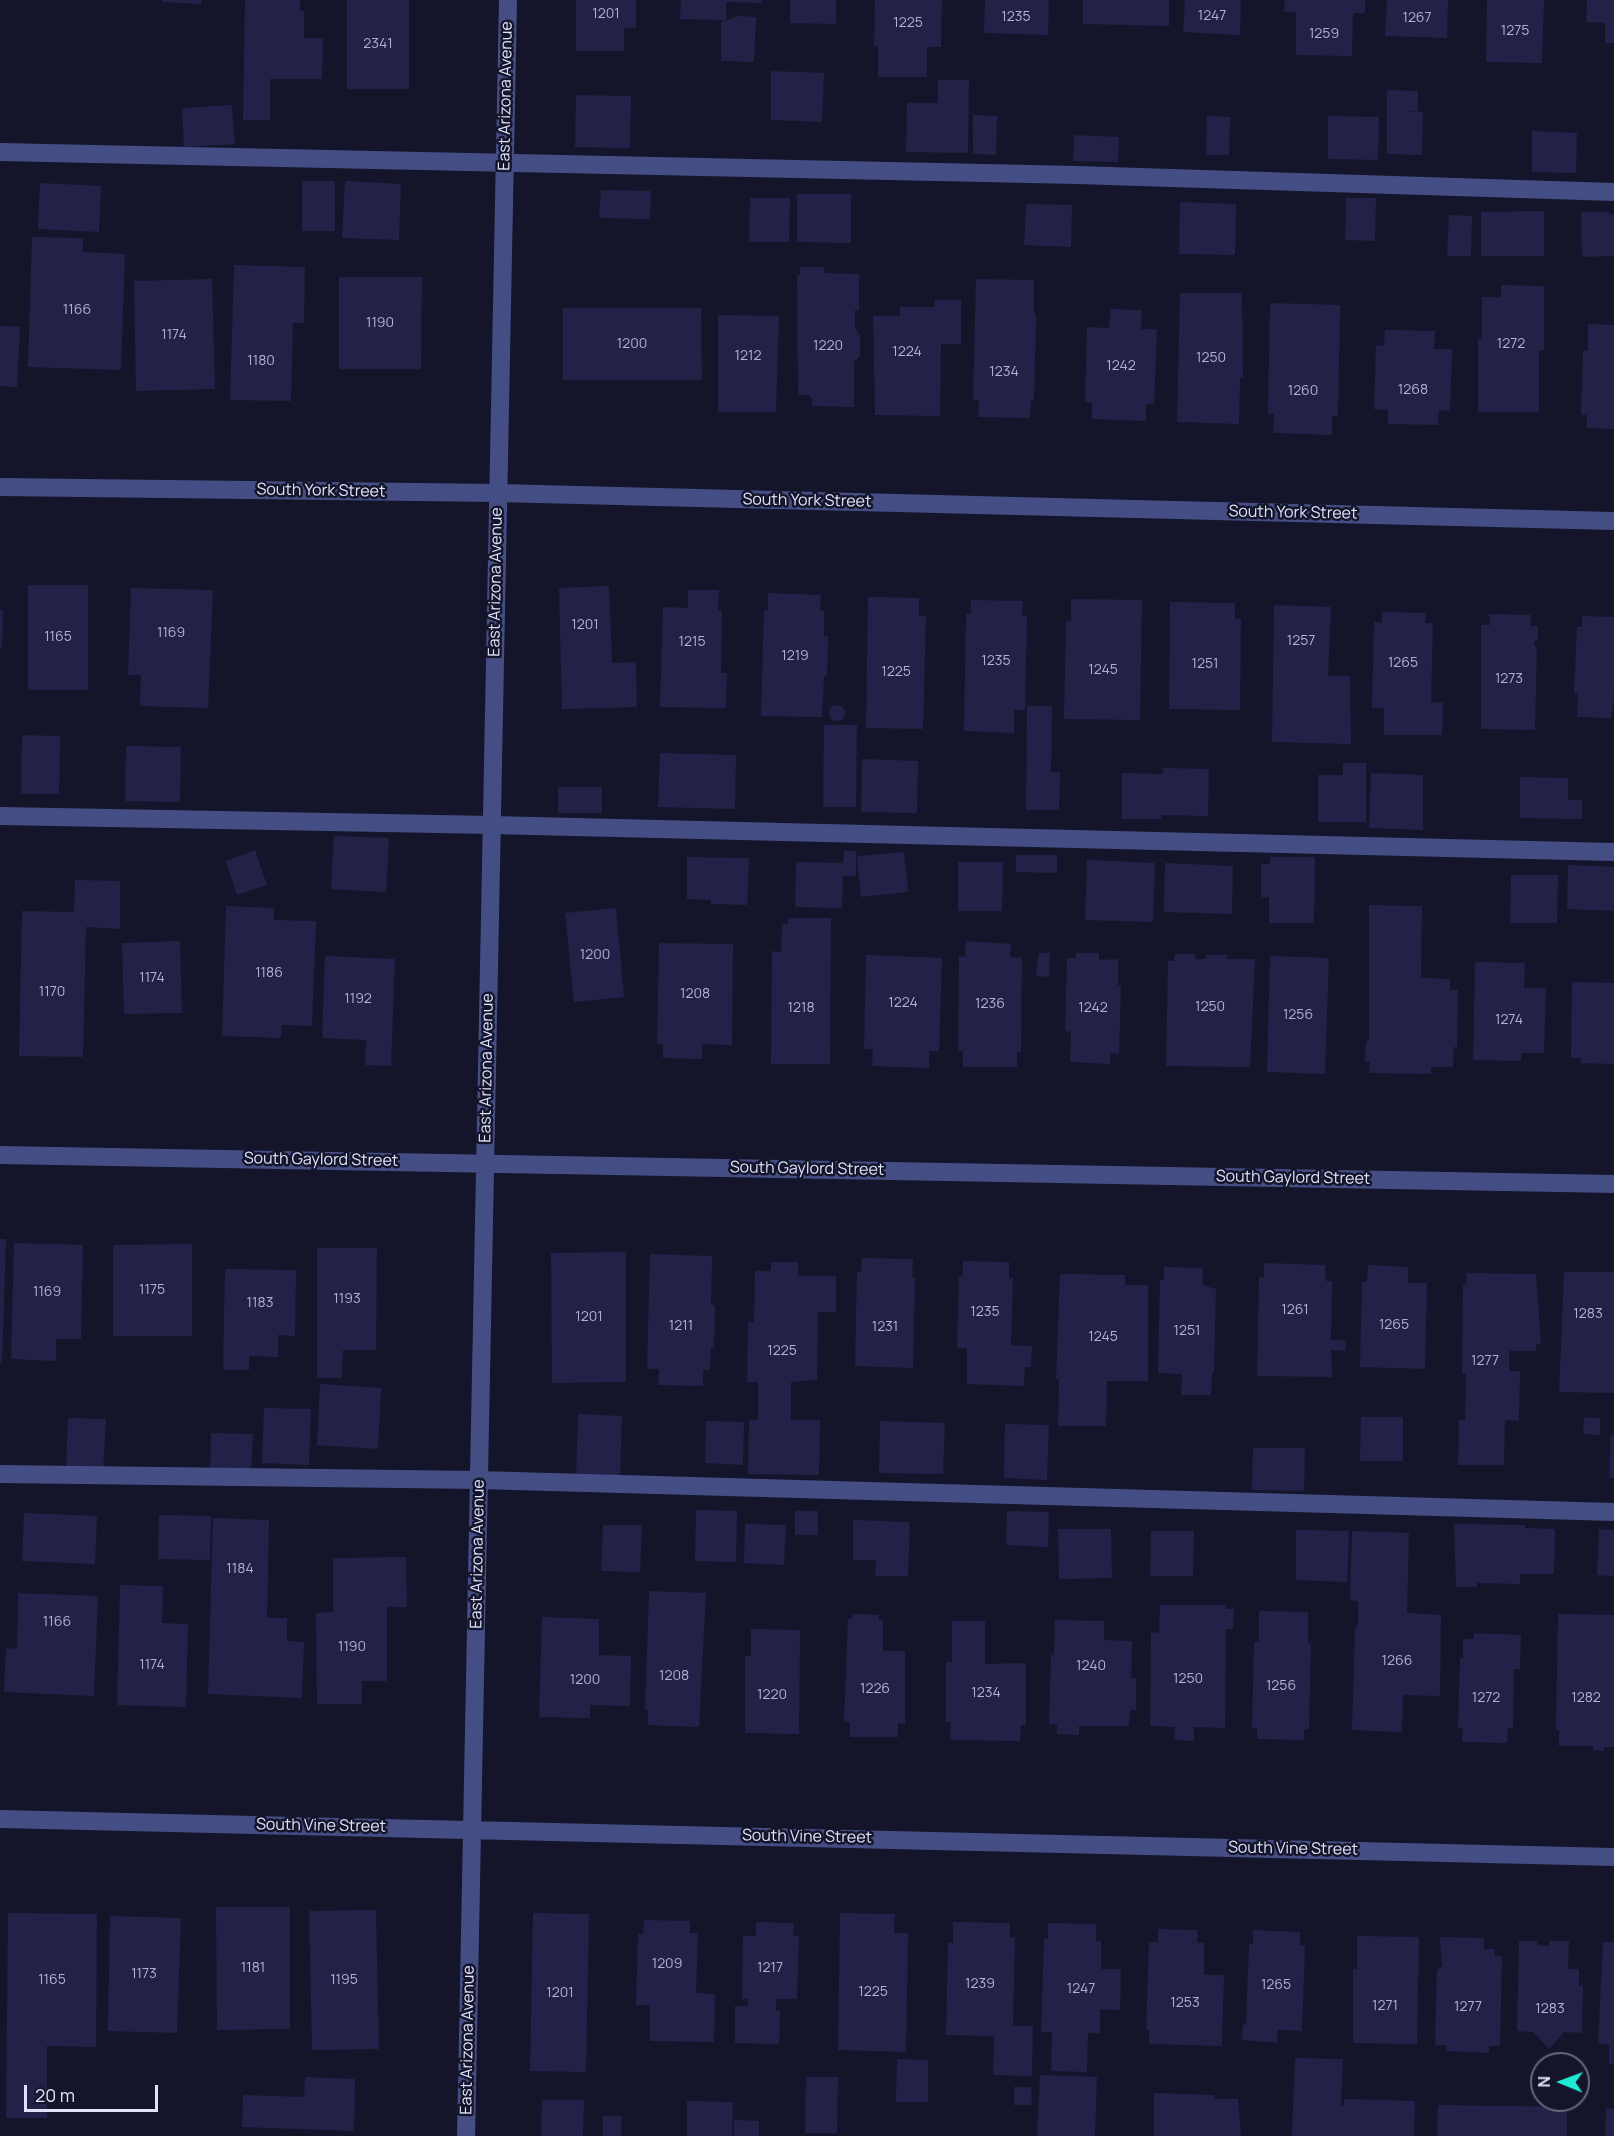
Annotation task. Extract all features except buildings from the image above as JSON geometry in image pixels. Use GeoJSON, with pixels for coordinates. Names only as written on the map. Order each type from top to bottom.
{"type":"FeatureCollection","features":[{"type":"Feature","properties":{"kind":"street","name":"East Arizona Avenue"},"geometry":{"type":"LineString","coordinates":[[466,2136],[508,0]]}},
{"type":"Feature","properties":{"kind":"street"},"geometry":{"type":"LineString","coordinates":[[0,152],[1077,175],[1614,192]]}},
{"type":"Feature","properties":{"kind":"street","name":"South York Street"},"geometry":{"type":"LineString","coordinates":[[0,487],[498,494],[1614,521]]}},
{"type":"Feature","properties":{"kind":"street"},"geometry":{"type":"LineString","coordinates":[[0,816],[492,825],[1614,852]]}},
{"type":"Feature","properties":{"kind":"street","name":"South Gaylord Street"},"geometry":{"type":"LineString","coordinates":[[0,1155],[1614,1184]]}},
{"type":"Feature","properties":{"kind":"street"},"geometry":{"type":"LineString","coordinates":[[0,1474],[479,1480],[1614,1512]]}},
{"type":"Feature","properties":{"kind":"street","name":"South Vine Street"},"geometry":{"type":"LineString","coordinates":[[0,1818],[1614,1857]]}}]}
